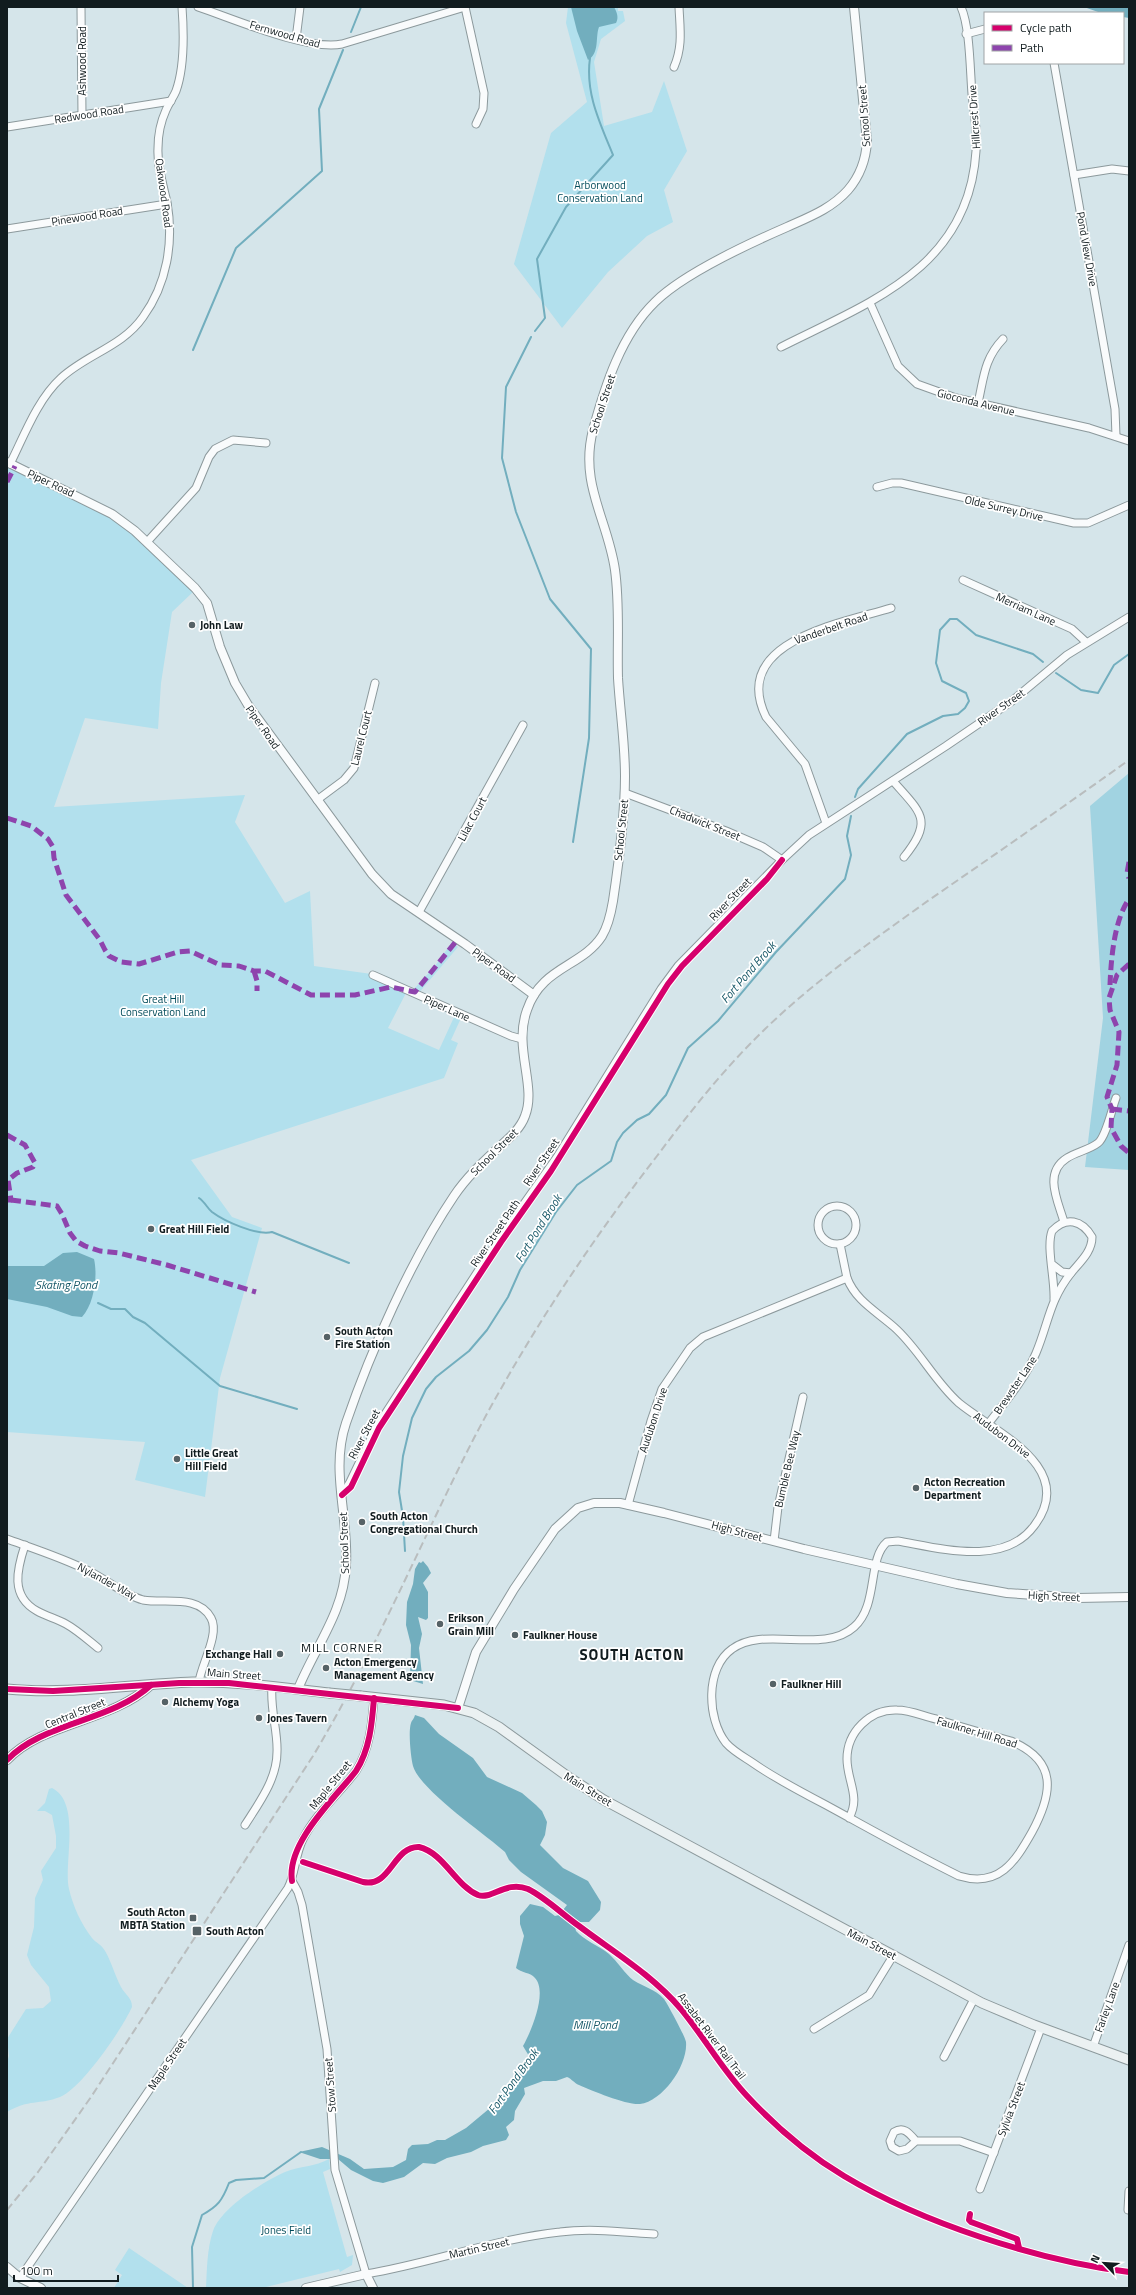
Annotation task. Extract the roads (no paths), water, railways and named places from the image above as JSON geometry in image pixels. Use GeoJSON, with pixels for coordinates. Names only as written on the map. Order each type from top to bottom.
{"type":"FeatureCollection","features":[{"type":"Feature","properties":{"kind":"main road","name":"Main Street"},"geometry":{"type":"LineString","coordinates":[[7,1689],[52,1691],[199,1682],[272,1687],[458,1708],[496,1724],[567,1776],[604,1800],[974,1999],[1041,2028],[1129,2060]]}},
{"type":"Feature","properties":{"kind":"street","name":"Ashwood Road"},"geometry":{"type":"LineString","coordinates":[[81,7],[82,116]]}},
{"type":"Feature","properties":{"kind":"street","name":"Oakwood Road"},"geometry":{"type":"LineString","coordinates":[[9,463],[38,411],[56,383],[74,368],[116,344],[133,330],[155,299],[165,275],[169,255],[167,204],[158,149],[161,128],[170,102],[176,92],[179,76],[182,7]]}},
{"type":"Feature","properties":{"kind":"street","name":"Fernwood Road"},"geometry":{"type":"LineString","coordinates":[[198,7],[321,46],[342,44],[465,7]]}},
{"type":"Feature","properties":{"kind":"street"},"geometry":{"type":"LineString","coordinates":[[296,39],[300,7]]}},
{"type":"Feature","properties":{"kind":"street"},"geometry":{"type":"LineString","coordinates":[[465,7],[484,93],[482,109],[476,124]]}},
{"type":"Feature","properties":{"kind":"street"},"geometry":{"type":"LineString","coordinates":[[674,67],[680,53],[682,37],[679,7]]}},
{"type":"Feature","properties":{"kind":"street","name":"School Street"},"geometry":{"type":"LineString","coordinates":[[298,1690],[333,1619],[342,1595],[347,1559],[339,1456],[344,1430],[376,1347],[402,1290],[435,1228],[457,1191],[470,1175],[516,1130],[525,1116],[528,1092],[522,1039],[525,1013],[534,994],[554,973],[594,945],[606,928],[613,903],[625,793],[616,577],[610,550],[592,491],[590,470],[592,435],[610,379],[622,349],[639,320],[658,299],[671,288],[711,264],[826,209],[845,193],[856,180],[865,160],[868,141],[854,7]]}},
{"type":"Feature","properties":{"kind":"street","name":"Hillcrest Drive"},"geometry":{"type":"LineString","coordinates":[[781,347],[870,303],[907,280],[929,260],[946,238],[965,202],[974,172],[977,149],[966,34],[961,7]]}},
{"type":"Feature","properties":{"kind":"street"},"geometry":{"type":"LineString","coordinates":[[966,34],[984,29]]}},
{"type":"Feature","properties":{"kind":"street","name":"Pond View Drive"},"geometry":{"type":"LineString","coordinates":[[1054,64],[1115,409],[1116,436]]}},
{"type":"Feature","properties":{"kind":"street","name":"Redwood Road"},"geometry":{"type":"LineString","coordinates":[[7,127],[170,102]]}},
{"type":"Feature","properties":{"kind":"street"},"geometry":{"type":"LineString","coordinates":[[1074,175],[1112,169],[1129,171]]}},
{"type":"Feature","properties":{"kind":"street","name":"Pinewood Road"},"geometry":{"type":"LineString","coordinates":[[7,228],[167,204]]}},
{"type":"Feature","properties":{"kind":"street","name":"Gioconda Avenue"},"geometry":{"type":"LineString","coordinates":[[870,303],[894,357],[911,380],[931,391],[1079,426],[1129,441]]}},
{"type":"Feature","properties":{"kind":"street"},"geometry":{"type":"LineString","coordinates":[[978,403],[988,360],[991,353],[1003,340]]}},
{"type":"Feature","properties":{"kind":"street"},"geometry":{"type":"LineString","coordinates":[[147,542],[196,488],[209,457],[215,449],[232,440],[266,443]]}},
{"type":"Feature","properties":{"kind":"street","name":"Piper Road"},"geometry":{"type":"LineString","coordinates":[[9,463],[102,508],[127,524],[203,597],[208,607],[220,647],[240,692],[260,722],[377,880],[391,894],[508,974],[534,994]]}},
{"type":"Feature","properties":{"kind":"street","name":"Olde Surrey Drive"},"geometry":{"type":"LineString","coordinates":[[877,487],[892,483],[901,484],[1074,523],[1088,523],[1129,505]]}},
{"type":"Feature","properties":{"kind":"street","name":"Merriam Lane"},"geometry":{"type":"LineString","coordinates":[[963,580],[1072,629],[1086,642]]}},
{"type":"Feature","properties":{"kind":"street","name":"Vanderbelt Road"},"geometry":{"type":"LineString","coordinates":[[826,823],[805,764],[766,717],[762,708],[760,682],[771,656],[791,641],[891,608]]}},
{"type":"Feature","properties":{"kind":"street","name":"River Street"},"geometry":{"type":"LineString","coordinates":[[342,1495],[352,1479],[376,1428],[497,1242],[555,1161],[665,983],[678,966],[782,860],[826,823],[893,781],[1012,701],[1067,655],[1086,642],[1129,618]]}},
{"type":"Feature","properties":{"kind":"street","name":"Laurel Court"},"geometry":{"type":"LineString","coordinates":[[317,800],[344,780],[354,768],[375,683]]}},
{"type":"Feature","properties":{"kind":"street","name":"Lilac Court"},"geometry":{"type":"LineString","coordinates":[[419,912],[523,725]]}},
{"type":"Feature","properties":{"kind":"street"},"geometry":{"type":"LineString","coordinates":[[893,781],[907,797],[921,819],[921,829],[918,839],[904,857]]}},
{"type":"Feature","properties":{"kind":"street","name":"Chadwick Street"},"geometry":{"type":"LineString","coordinates":[[625,793],[722,829],[763,848],[782,860]]}},
{"type":"Feature","properties":{"kind":"street","name":"Piper Lane"},"geometry":{"type":"LineString","coordinates":[[373,975],[511,1036],[522,1039]]}},
{"type":"Feature","properties":{"kind":"street"},"geometry":{"type":"LineString","coordinates":[[1064,1222],[1054,1189],[1058,1165],[1066,1158],[1099,1143],[1116,1098]]}},
{"type":"Feature","properties":{"kind":"street"},"geometry":{"type":"LineString","coordinates":[[832,1206],[847,1209],[856,1221],[854,1234],[848,1241],[840,1244],[832,1244],[825,1240],[818,1227],[822,1212],[832,1206]]}},
{"type":"Feature","properties":{"kind":"street","name":"Brewster Lane"},"geometry":{"type":"LineString","coordinates":[[988,1424],[1031,1364],[1042,1337],[1054,1299],[1071,1272],[1091,1247],[1092,1237],[1082,1224],[1073,1220],[1064,1222],[1052,1231],[1049,1238],[1053,1265],[1054,1299]]}},
{"type":"Feature","properties":{"kind":"street","name":"Audubon Drive"},"geometry":{"type":"LineString","coordinates":[[840,1244],[848,1278],[856,1296],[901,1334],[953,1397],[1030,1455],[1041,1471],[1045,1482],[1045,1499],[1035,1525],[1018,1540],[1004,1546],[981,1552],[962,1552],[891,1541],[882,1548],[877,1566]]}},
{"type":"Feature","properties":{"kind":"street"},"geometry":{"type":"LineString","coordinates":[[1053,1265],[1062,1272],[1071,1272]]}},
{"type":"Feature","properties":{"kind":"street","name":"Audubon Drive"},"geometry":{"type":"LineString","coordinates":[[628,1505],[659,1396],[666,1382],[694,1343],[703,1337],[848,1278]]}},
{"type":"Feature","properties":{"kind":"street","name":"Bumble Bee Way"},"geometry":{"type":"LineString","coordinates":[[774,1541],[778,1507],[803,1397]]}},
{"type":"Feature","properties":{"kind":"street","name":"High Street"},"geometry":{"type":"LineString","coordinates":[[458,1708],[471,1666],[480,1644],[514,1589],[555,1529],[569,1514],[586,1504],[611,1502],[628,1505],[877,1566],[956,1584],[1006,1593],[1078,1598],[1129,1597]]}},
{"type":"Feature","properties":{"kind":"street","name":"Nylander Way"},"geometry":{"type":"LineString","coordinates":[[7,1539],[52,1554],[90,1572],[133,1596],[150,1601],[195,1604],[205,1610],[212,1620],[213,1631],[199,1682]]}},
{"type":"Feature","properties":{"kind":"street"},"geometry":{"type":"LineString","coordinates":[[25,1545],[17,1577],[19,1591],[25,1600],[38,1612],[69,1626],[98,1648]]}},
{"type":"Feature","properties":{"kind":"street","name":"Faulkner Hill Road"},"geometry":{"type":"LineString","coordinates":[[849,1818],[855,1802],[847,1766],[849,1746],[854,1734],[862,1724],[873,1716],[885,1711],[905,1711],[1011,1741],[1026,1748],[1038,1757],[1047,1778],[1048,1793],[1044,1807],[1022,1849],[1007,1868],[989,1878],[975,1880],[959,1876],[849,1818],[781,1781],[726,1743],[721,1735],[715,1717],[712,1684],[714,1674],[723,1657],[738,1644],[758,1640],[821,1639],[834,1637],[851,1630],[860,1622],[866,1610],[877,1566]]}},
{"type":"Feature","properties":{"kind":"street","name":"Central Street"},"geometry":{"type":"LineString","coordinates":[[7,1760],[27,1744],[112,1710],[135,1698],[151,1685]]}},
{"type":"Feature","properties":{"kind":"street"},"geometry":{"type":"LineString","coordinates":[[245,1825],[268,1787],[275,1764],[277,1752],[272,1687]]}},
{"type":"Feature","properties":{"kind":"street","name":"Maple Street"},"geometry":{"type":"LineString","coordinates":[[20,2278],[292,1881],[296,1857],[307,1832],[356,1771],[362,1760],[369,1740],[374,1698]]}},
{"type":"Feature","properties":{"kind":"street","name":"Stow Street"},"geometry":{"type":"LineString","coordinates":[[292,1881],[298,1892],[302,1905],[323,2018],[329,2071],[334,2162],[341,2196],[366,2274],[373,2288]]}},
{"type":"Feature","properties":{"kind":"street","name":"Farley Lane"},"geometry":{"type":"LineString","coordinates":[[1093,2047],[1129,1945]]}},
{"type":"Feature","properties":{"kind":"street"},"geometry":{"type":"LineString","coordinates":[[814,2029],[869,1995],[893,1956]]}},
{"type":"Feature","properties":{"kind":"street"},"geometry":{"type":"LineString","coordinates":[[944,2057],[974,1999]]}},
{"type":"Feature","properties":{"kind":"street","name":"Sylvia Street"},"geometry":{"type":"LineString","coordinates":[[980,2190],[1041,2028]]}},
{"type":"Feature","properties":{"kind":"street"},"geometry":{"type":"LineString","coordinates":[[916,2140],[960,2141],[994,2153]]}},
{"type":"Feature","properties":{"kind":"street"},"geometry":{"type":"LineString","coordinates":[[1128,2210],[1129,2191]]}},
{"type":"Feature","properties":{"kind":"street","name":"Martin Street"},"geometry":{"type":"LineString","coordinates":[[306,2288],[492,2244],[556,2232],[585,2230],[654,2234]]}},
{"type":"Feature","properties":{"kind":"street"},"geometry":{"type":"LineString","coordinates":[[7,2267],[20,2278],[41,2288]]}},
{"type":"Feature","properties":{"kind":"water"},"geometry":{"type":"Polygon","coordinates":[[[571,7],[614,7],[617,13],[616,23],[599,27],[596,49],[592,57],[588,60],[577,31],[571,7]]]}},
{"type":"Feature","properties":{"kind":"water"},"geometry":{"type":"Polygon","coordinates":[[[1084,7],[1129,7],[1129,18],[1124,17],[1124,12],[1098,12],[1084,7]]]}},
{"type":"Feature","properties":{"kind":"water","name":"Skating Pond"},"geometry":{"type":"Polygon","coordinates":[[[77,1252],[94,1259],[96,1273],[90,1305],[82,1317],[72,1316],[47,1307],[7,1299],[7,1266],[44,1266],[63,1253],[77,1252]]]}},
{"type":"Feature","properties":{"kind":"water"},"geometry":{"type":"Polygon","coordinates":[[[423,1561],[431,1573],[423,1583],[428,1592],[428,1618],[426,1620],[418,1617],[422,1634],[419,1648],[423,1684],[410,1680],[411,1645],[406,1625],[407,1602],[413,1584],[415,1569],[419,1562],[421,1563],[423,1561]]]}},
{"type":"Feature","properties":{"kind":"water","name":"Mill Pond"},"geometry":{"type":"Polygon","coordinates":[[[415,1715],[424,1718],[439,1734],[473,1758],[487,1777],[522,1793],[542,1811],[547,1822],[545,1835],[540,1845],[563,1868],[588,1881],[601,1902],[600,1910],[589,1922],[579,1922],[575,1927],[576,1931],[583,1938],[609,1954],[633,1980],[653,1990],[664,1999],[685,2039],[686,2051],[683,2061],[672,2080],[665,2089],[649,2101],[634,2104],[618,2100],[579,2085],[567,2077],[556,2081],[543,2081],[524,2088],[525,2094],[515,2111],[514,2120],[506,2127],[509,2135],[506,2140],[483,2146],[471,2152],[447,2158],[435,2164],[423,2163],[404,2177],[383,2183],[373,2181],[351,2170],[338,2159],[320,2159],[299,2152],[322,2147],[350,2159],[364,2169],[393,2167],[406,2160],[408,2149],[412,2145],[428,2144],[437,2140],[445,2140],[466,2128],[496,2103],[512,2083],[518,2083],[521,2079],[519,2073],[529,2056],[523,2046],[534,2022],[540,1993],[539,1984],[535,1978],[516,1968],[524,1936],[520,1924],[520,1916],[530,1904],[543,1907],[555,1916],[559,1915],[567,1905],[521,1872],[509,1860],[505,1852],[440,1799],[418,1776],[413,1766],[410,1738],[410,1727],[415,1715]]]}},
{"type":"Feature","properties":{"kind":"waterway"},"geometry":{"type":"LineString","coordinates":[[351,32],[361,7]]}},
{"type":"Feature","properties":{"kind":"waterway"},"geometry":{"type":"LineString","coordinates":[[193,350],[236,248],[322,171],[319,109],[343,50]]}},
{"type":"Feature","properties":{"kind":"waterway"},"geometry":{"type":"LineString","coordinates":[[535,331],[545,318],[537,259],[566,207],[613,155],[592,96],[589,71],[590,58]]}},
{"type":"Feature","properties":{"kind":"waterway"},"geometry":{"type":"LineString","coordinates":[[531,337],[506,387],[502,458],[516,512],[550,599],[591,649],[589,738],[573,842]]}},
{"type":"Feature","properties":{"kind":"waterway","name":"Fort Pond Brook"},"geometry":{"type":"LineString","coordinates":[[855,797],[858,789],[907,734],[943,716],[958,714],[965,708],[969,701],[966,693],[942,681],[936,663],[940,630],[950,619],[957,619],[976,635],[1033,654],[1043,662]]}},
{"type":"Feature","properties":{"kind":"waterway","name":"Fort Pond Brook"},"geometry":{"type":"LineString","coordinates":[[1056,673],[1081,690],[1098,693],[1114,665],[1129,654]]}},
{"type":"Feature","properties":{"kind":"waterway","name":"Fort Pond Brook"},"geometry":{"type":"LineString","coordinates":[[405,1551],[403,1517],[399,1492],[403,1456],[412,1418],[426,1389],[436,1377],[469,1351],[487,1330],[508,1297],[520,1270],[556,1212],[577,1185],[611,1161],[617,1142],[623,1133],[637,1120],[649,1114],[666,1095],[688,1048],[718,1021],[776,952],[845,879],[851,855],[847,836],[851,816]]}},
{"type":"Feature","properties":{"kind":"waterway"},"geometry":{"type":"LineString","coordinates":[[199,1198],[212,1212],[241,1227],[258,1232],[272,1232],[349,1263]]}},
{"type":"Feature","properties":{"kind":"waterway"},"geometry":{"type":"LineString","coordinates":[[98,1303],[111,1309],[125,1309],[133,1317],[145,1323],[220,1386],[297,1409]]}},
{"type":"Feature","properties":{"kind":"waterway","name":"Fort Pond Brook"},"geometry":{"type":"LineString","coordinates":[[193,2288],[192,2247],[202,2215],[212,2209],[219,2202],[229,2183],[236,2180],[264,2178],[301,2152]]}},
{"type":"Feature","properties":{"kind":"railway"},"geometry":{"type":"LineString","coordinates":[[7,2210],[38,2172],[91,2097],[313,1756],[377,1639],[474,1438],[515,1365],[582,1258],[631,1190],[703,1096],[754,1040],[795,1002],[838,966],[929,900],[1129,760]]}},
{"type":"Feature","properties":{"kind":"place","name":"John Law"},"geometry":{"type":"Point","coordinates":[192,625]}},
{"type":"Feature","properties":{"kind":"place","name":"Great Hill Field"},"geometry":{"type":"Point","coordinates":[151,1229]}},
{"type":"Feature","properties":{"kind":"place","name":"South Acton Fire Station"},"geometry":{"type":"Point","coordinates":[327,1337]}},
{"type":"Feature","properties":{"kind":"place","name":"Little Great Hill Field"},"geometry":{"type":"Point","coordinates":[177,1459]}},
{"type":"Feature","properties":{"kind":"place","name":"Acton Recreation Department"},"geometry":{"type":"Point","coordinates":[916,1488]}},
{"type":"Feature","properties":{"kind":"place","name":"South Acton Congregational Church"},"geometry":{"type":"Point","coordinates":[362,1522]}},
{"type":"Feature","properties":{"kind":"place","name":"Erikson Grain Mill"},"geometry":{"type":"Point","coordinates":[440,1624]}},
{"type":"Feature","properties":{"kind":"place","name":"Faulkner House"},"geometry":{"type":"Point","coordinates":[515,1635]}},
{"type":"Feature","properties":{"kind":"place","name":"Exchange Hall"},"geometry":{"type":"Point","coordinates":[280,1654]}},
{"type":"Feature","properties":{"kind":"place","name":"Acton Emergency Management Agency"},"geometry":{"type":"Point","coordinates":[326,1668]}},
{"type":"Feature","properties":{"kind":"place","name":"Faulkner Hill"},"geometry":{"type":"Point","coordinates":[773,1684]}},
{"type":"Feature","properties":{"kind":"place","name":"Alchemy Yoga"},"geometry":{"type":"Point","coordinates":[165,1702]}},
{"type":"Feature","properties":{"kind":"place","name":"Jones Tavern"},"geometry":{"type":"Point","coordinates":[259,1718]}},
{"type":"Feature","properties":{"kind":"place","name":"South Acton MBTA Station"},"geometry":{"type":"Point","coordinates":[193,1918]}},
{"type":"Feature","properties":{"kind":"place","name":"South Acton"},"geometry":{"type":"Point","coordinates":[197,1931]}},
{"type":"Feature","properties":{"kind":"district","name":"MILL CORNER"},"geometry":{"type":"Point","coordinates":[342,1647]}},
{"type":"Feature","properties":{"kind":"district","name":"SOUTH ACTON"},"geometry":{"type":"Point","coordinates":[632,1654]}},
{"type":"Feature","properties":{"kind":"park label","name":"Arborwood Conservation Land"},"geometry":{"type":"Point","coordinates":[600,191]}},
{"type":"Feature","properties":{"kind":"park label","name":"Great Hill Conservation Land"},"geometry":{"type":"Point","coordinates":[163,1005]}},
{"type":"Feature","properties":{"kind":"park label","name":"Jones Field"},"geometry":{"type":"Point","coordinates":[286,2230]}}]}
